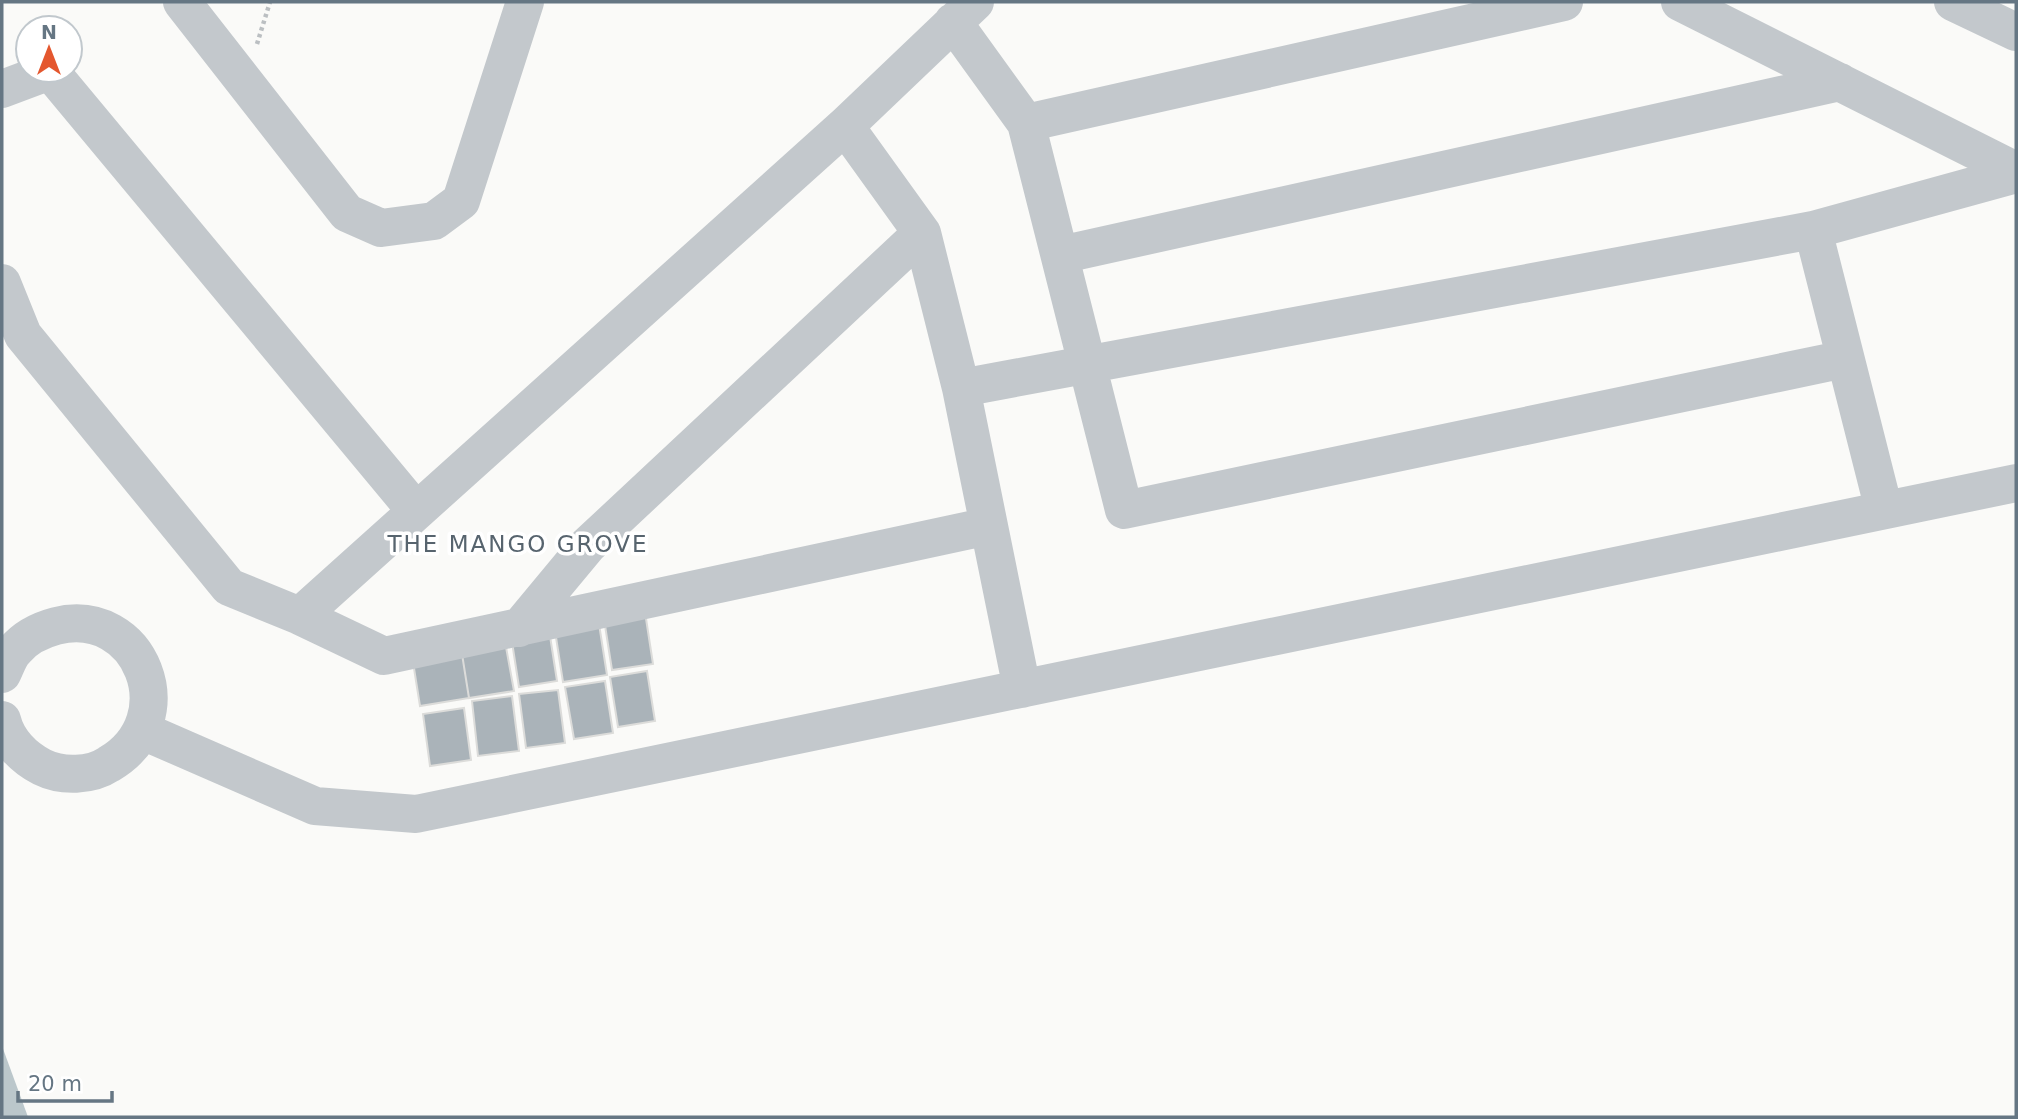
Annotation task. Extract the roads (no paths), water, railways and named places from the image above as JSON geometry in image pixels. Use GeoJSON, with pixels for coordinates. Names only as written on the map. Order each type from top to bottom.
{"type":"FeatureCollection","features":[{"type":"Feature","properties":{"kind":"street"},"geometry":{"type":"LineString","coordinates":[[182,2],[347,213],[381,229],[434,221],[461,201],[525,2]]}},
{"type":"Feature","properties":{"kind":"street"},"geometry":{"type":"LineString","coordinates":[[1026,123],[1564,2]]}},
{"type":"Feature","properties":{"kind":"street"},"geometry":{"type":"LineString","coordinates":[[1680,2],[2016,172]]}},
{"type":"Feature","properties":{"kind":"street"},"geometry":{"type":"LineString","coordinates":[[1953,2],[2016,32]]}},
{"type":"Feature","properties":{"kind":"street"},"geometry":{"type":"LineString","coordinates":[[300,616],[845,126],[964,12],[1026,123],[1124,510],[1845,359]]}},
{"type":"Feature","properties":{"kind":"street"},"geometry":{"type":"LineString","coordinates":[[2,89],[50,71],[416,511]]}},
{"type":"Feature","properties":{"kind":"street"},"geometry":{"type":"LineString","coordinates":[[1060,254],[1840,82]]}},
{"type":"Feature","properties":{"kind":"street"},"geometry":{"type":"LineString","coordinates":[[845,126],[922,233],[961,388],[1021,689]]}},
{"type":"Feature","properties":{"kind":"street"},"geometry":{"type":"LineString","coordinates":[[961,388],[1813,230],[2016,172]]}},
{"type":"Feature","properties":{"kind":"street"},"geometry":{"type":"LineString","coordinates":[[1813,230],[1884,510]]}},
{"type":"Feature","properties":{"kind":"street"},"geometry":{"type":"LineString","coordinates":[[519,628],[588,545],[922,233]]}},
{"type":"Feature","properties":{"kind":"street"},"geometry":{"type":"LineString","coordinates":[[2,283],[23,335],[229,587],[300,616],[384,656],[989,526]]}},
{"type":"Feature","properties":{"kind":"street"},"geometry":{"type":"LineString","coordinates":[[143,731],[315,806],[416,814],[2016,483]]}},
{"type":"Feature","properties":{"kind":"street"},"geometry":{"type":"LineString","coordinates":[[2,720],[4,730],[20,753],[44,768],[71,775],[100,770],[125,755],[143,731],[150,703],[146,674],[130,647],[103,628],[72,622],[40,630],[6,652]]}},
{"type":"Feature","properties":{"kind":"district","name":"THE MANGO GROVE"},"geometry":{"type":"Point","coordinates":[518,544]}}]}
